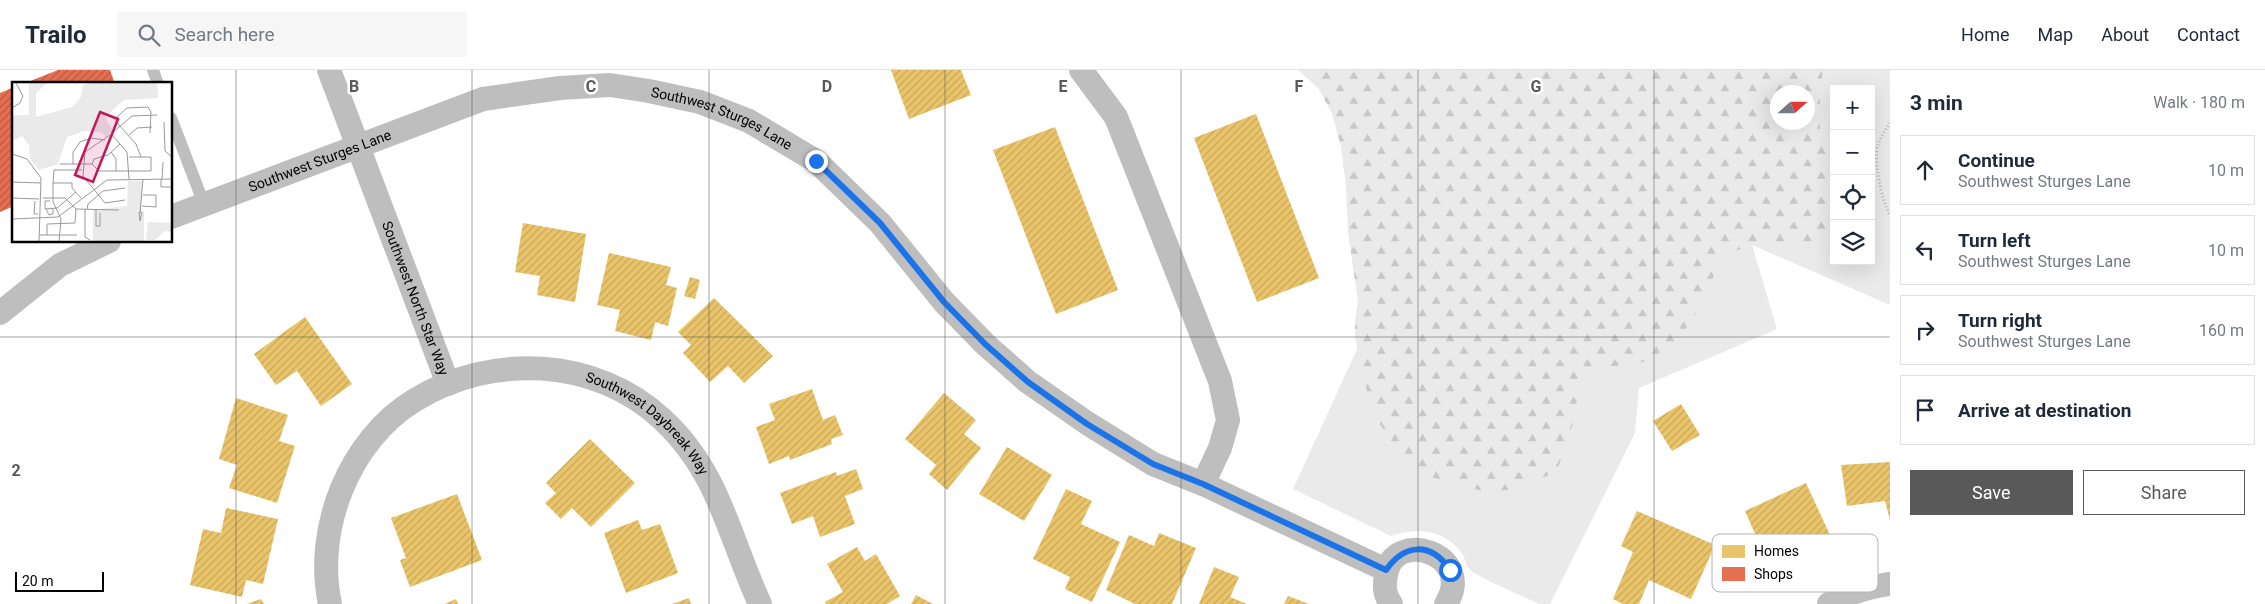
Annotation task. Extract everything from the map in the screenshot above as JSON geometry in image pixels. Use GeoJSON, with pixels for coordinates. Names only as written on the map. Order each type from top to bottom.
{"type":"FeatureCollection","features":[{"type":"Feature","properties":{"kind":"street","name":"Southwest North Star Way"},"geometry":{"type":"LineString","coordinates":[[329,70],[448,384],[415,400],[388,422],[370,441],[348,476],[332,511],[326,558],[330,604]]}},
{"type":"Feature","properties":{"kind":"street"},"geometry":{"type":"LineString","coordinates":[[1081,70],[1116,117],[1220,381],[1228,420],[1220,448],[1203,484]]}},
{"type":"Feature","properties":{"kind":"street","name":"Southwest Sturges Lane"},"geometry":{"type":"LineString","coordinates":[[172,217],[484,99],[560,88],[610,86],[649,90],[700,102],[749,121],[816,161],[880,223],[944,302],[985,344],[1028,382],[1087,424],[1153,464],[1203,484],[1386,570]]}},
{"type":"Feature","properties":{"kind":"street"},"geometry":{"type":"LineString","coordinates":[[0,313],[60,265],[107,242]]}},
{"type":"Feature","properties":{"kind":"street","name":"Southwest Daybreak Way"},"geometry":{"type":"LineString","coordinates":[[448,384],[492,371],[531,367],[560,369],[594,378],[622,391],[661,418],[690,448],[706,472],[760,604]]}},
{"type":"Feature","properties":{"kind":"street"},"geometry":{"type":"LineString","coordinates":[[1391,604],[1384,588],[1386,570],[1394,559],[1406,551],[1417,549],[1430,551],[1442,559],[1450,570],[1454,602]]}},
{"type":"Feature","properties":{"kind":"street"},"geometry":{"type":"LineString","coordinates":[[1829,604],[1854,592]]}},
{"type":"Feature","properties":{"kind":"lane"},"geometry":{"type":"LineString","coordinates":[[153,70],[157,82]]}},
{"type":"Feature","properties":{"kind":"lane"},"geometry":{"type":"LineString","coordinates":[[172,121],[204,204]]}},
{"type":"Feature","properties":{"kind":"path"},"geometry":{"type":"LineString","coordinates":[[1890,124],[1877,145],[1877,167],[1885,208],[1890,215]]}},
{"type":"Feature","properties":{"kind":"green space"},"geometry":{"type":"Polygon","coordinates":[[[1298,70],[1823,70],[1820,94],[1820,128],[1830,155],[1830,242],[1807,247],[1759,242],[1730,253],[1719,265],[1694,316],[1681,336],[1649,361],[1595,369],[1578,394],[1573,424],[1557,471],[1532,483],[1507,490],[1486,492],[1431,477],[1408,461],[1388,437],[1371,410],[1355,337],[1358,301],[1348,233],[1346,186],[1341,147],[1332,113],[1318,88],[1298,70]]]}},
{"type":"Feature","properties":{"kind":"green space"},"geometry":{"type":"Polygon","coordinates":[[[1334,70],[1890,70],[1890,305],[1752,245],[1777,329],[1639,388],[1635,433],[1550,604],[1539,604],[1473,572],[1468,568],[1463,555],[1456,546],[1440,535],[1421,531],[1391,536],[1293,489],[1456,133],[1334,70]]]}},
{"type":"Feature","properties":{"kind":"building: Homes"},"geometry":{"type":"Polygon","coordinates":[[[891,70],[961,70],[971,95],[909,119],[891,70]]]}},
{"type":"Feature","properties":{"kind":"building: Homes"},"geometry":{"type":"Polygon","coordinates":[[[1256,114],[1319,278],[1257,302],[1194,138],[1256,114]]]}},
{"type":"Feature","properties":{"kind":"building: Homes"},"geometry":{"type":"Polygon","coordinates":[[[1055,127],[1118,290],[1056,314],[993,150],[1055,127]]]}},
{"type":"Feature","properties":{"kind":"building: Homes"},"geometry":{"type":"Polygon","coordinates":[[[523,223],[586,234],[575,302],[537,295],[540,276],[515,272],[523,223]]]}},
{"type":"Feature","properties":{"kind":"building: Homes"},"geometry":{"type":"Polygon","coordinates":[[[609,253],[671,267],[666,285],[677,288],[668,326],[655,322],[651,340],[615,331],[620,310],[597,305],[609,253]]]}},
{"type":"Feature","properties":{"kind":"building: Homes"},"geometry":{"type":"Polygon","coordinates":[[[690,277],[700,280],[695,299],[684,296],[690,277]]]}},
{"type":"Feature","properties":{"kind":"building: Homes"},"geometry":{"type":"Polygon","coordinates":[[[714,298],[773,356],[744,383],[728,366],[710,382],[683,353],[691,345],[678,332],[714,298]]]}},
{"type":"Feature","properties":{"kind":"building: Homes"},"geometry":{"type":"Polygon","coordinates":[[[305,317],[352,384],[321,406],[297,371],[276,385],[254,354],[305,317]]]}},
{"type":"Feature","properties":{"kind":"building: Homes"},"geometry":{"type":"Polygon","coordinates":[[[812,389],[823,420],[835,415],[843,435],[831,439],[832,444],[790,460],[789,456],[769,464],[756,427],[775,420],[769,404],[812,389]]]}},
{"type":"Feature","properties":{"kind":"building: Homes"},"geometry":{"type":"Polygon","coordinates":[[[944,393],[976,420],[964,434],[981,448],[947,490],[929,474],[936,465],[905,439],[944,393]]]}},
{"type":"Feature","properties":{"kind":"building: Homes"},"geometry":{"type":"Polygon","coordinates":[[[236,398],[288,415],[279,441],[295,446],[277,503],[229,488],[237,465],[219,459],[236,398]]]}},
{"type":"Feature","properties":{"kind":"building: Homes"},"geometry":{"type":"Polygon","coordinates":[[[1681,404],[1700,435],[1672,451],[1653,421],[1681,404]]]}},
{"type":"Feature","properties":{"kind":"building: Homes"},"geometry":{"type":"Polygon","coordinates":[[[590,439],[635,483],[591,527],[572,508],[561,519],[545,503],[556,493],[546,483],[590,439]]]}},
{"type":"Feature","properties":{"kind":"building: Homes"},"geometry":{"type":"Polygon","coordinates":[[[1007,447],[1052,475],[1024,521],[979,494],[1007,447]]]}},
{"type":"Feature","properties":{"kind":"building: Homes"},"geometry":{"type":"Polygon","coordinates":[[[1890,462],[1890,520],[1885,501],[1847,506],[1841,465],[1890,462]]]}},
{"type":"Feature","properties":{"kind":"building: Homes"},"geometry":{"type":"Polygon","coordinates":[[[856,469],[863,489],[845,496],[855,524],[820,537],[813,516],[792,524],[780,493],[836,472],[837,476],[856,469]]]}},
{"type":"Feature","properties":{"kind":"building: Homes"},"geometry":{"type":"Polygon","coordinates":[[[1806,483],[1830,534],[1755,534],[1745,511],[1806,483]]]}},
{"type":"Feature","properties":{"kind":"building: Homes"},"geometry":{"type":"Polygon","coordinates":[[[1066,489],[1092,501],[1081,524],[1120,542],[1092,602],[1065,589],[1070,577],[1033,559],[1066,489]]]}},
{"type":"Feature","properties":{"kind":"building: Homes"},"geometry":{"type":"Polygon","coordinates":[[[457,494],[482,560],[410,587],[400,560],[406,558],[391,518],[457,494]]]}},
{"type":"Feature","properties":{"kind":"building: Homes"},"geometry":{"type":"Polygon","coordinates":[[[226,508],[278,519],[263,584],[246,580],[242,597],[190,585],[203,529],[221,533],[226,508]]]}},
{"type":"Feature","properties":{"kind":"building: Homes"},"geometry":{"type":"Polygon","coordinates":[[[1637,511],[1712,544],[1712,552],[1691,599],[1649,580],[1639,604],[1623,604],[1613,599],[1633,552],[1621,546],[1637,511]]]}},
{"type":"Feature","properties":{"kind":"building: Homes"},"geometry":{"type":"Polygon","coordinates":[[[638,520],[642,530],[660,524],[678,573],[626,593],[604,533],[638,520]]]}},
{"type":"Feature","properties":{"kind":"building: Homes"},"geometry":{"type":"Polygon","coordinates":[[[1159,533],[1196,548],[1172,604],[1135,604],[1106,590],[1129,535],[1154,546],[1159,533]]]}},
{"type":"Feature","properties":{"kind":"building: Homes"},"geometry":{"type":"Polygon","coordinates":[[[857,547],[865,561],[876,554],[900,596],[887,604],[826,604],[825,602],[843,592],[827,564],[857,547]]]}},
{"type":"Feature","properties":{"kind":"building: Homes"},"geometry":{"type":"Polygon","coordinates":[[[1214,567],[1239,577],[1230,597],[1247,604],[1199,604],[1214,567]]]}},
{"type":"Feature","properties":{"kind":"building: Homes"},"geometry":{"type":"Polygon","coordinates":[[[916,595],[933,604],[911,604],[916,595]]]}},
{"type":"Feature","properties":{"kind":"building: Homes"},"geometry":{"type":"Polygon","coordinates":[[[1288,596],[1309,604],[1284,604],[1288,596]]]}},
{"type":"Feature","properties":{"kind":"building: Homes"},"geometry":{"type":"Polygon","coordinates":[[[689,598],[691,604],[672,604],[689,598]]]}},
{"type":"Feature","properties":{"kind":"building: Homes"},"geometry":{"type":"Polygon","coordinates":[[[261,599],[264,604],[247,604],[261,599]]]}},
{"type":"Feature","properties":{"kind":"building: Homes"},"geometry":{"type":"Polygon","coordinates":[[[456,599],[458,604],[445,604],[456,599]]]}},
{"type":"Feature","properties":{"kind":"building: Shops"},"geometry":{"type":"Polygon","coordinates":[[[58,70],[110,70],[114,82],[28,82],[58,70]]]}},
{"type":"Feature","properties":{"kind":"building: Shops"},"geometry":{"type":"Polygon","coordinates":[[[12,88],[12,207],[0,212],[0,93],[12,88]]]}},
{"type":"Feature","properties":{"kind":"route"},"geometry":{"type":"LineString","coordinates":[[816,161],[880,223],[944,302],[985,344],[1028,382],[1087,424],[1153,464],[1203,484],[1386,570],[1394,559],[1406,551],[1417,549],[1430,551],[1442,559],[1450,570]]}}]}
